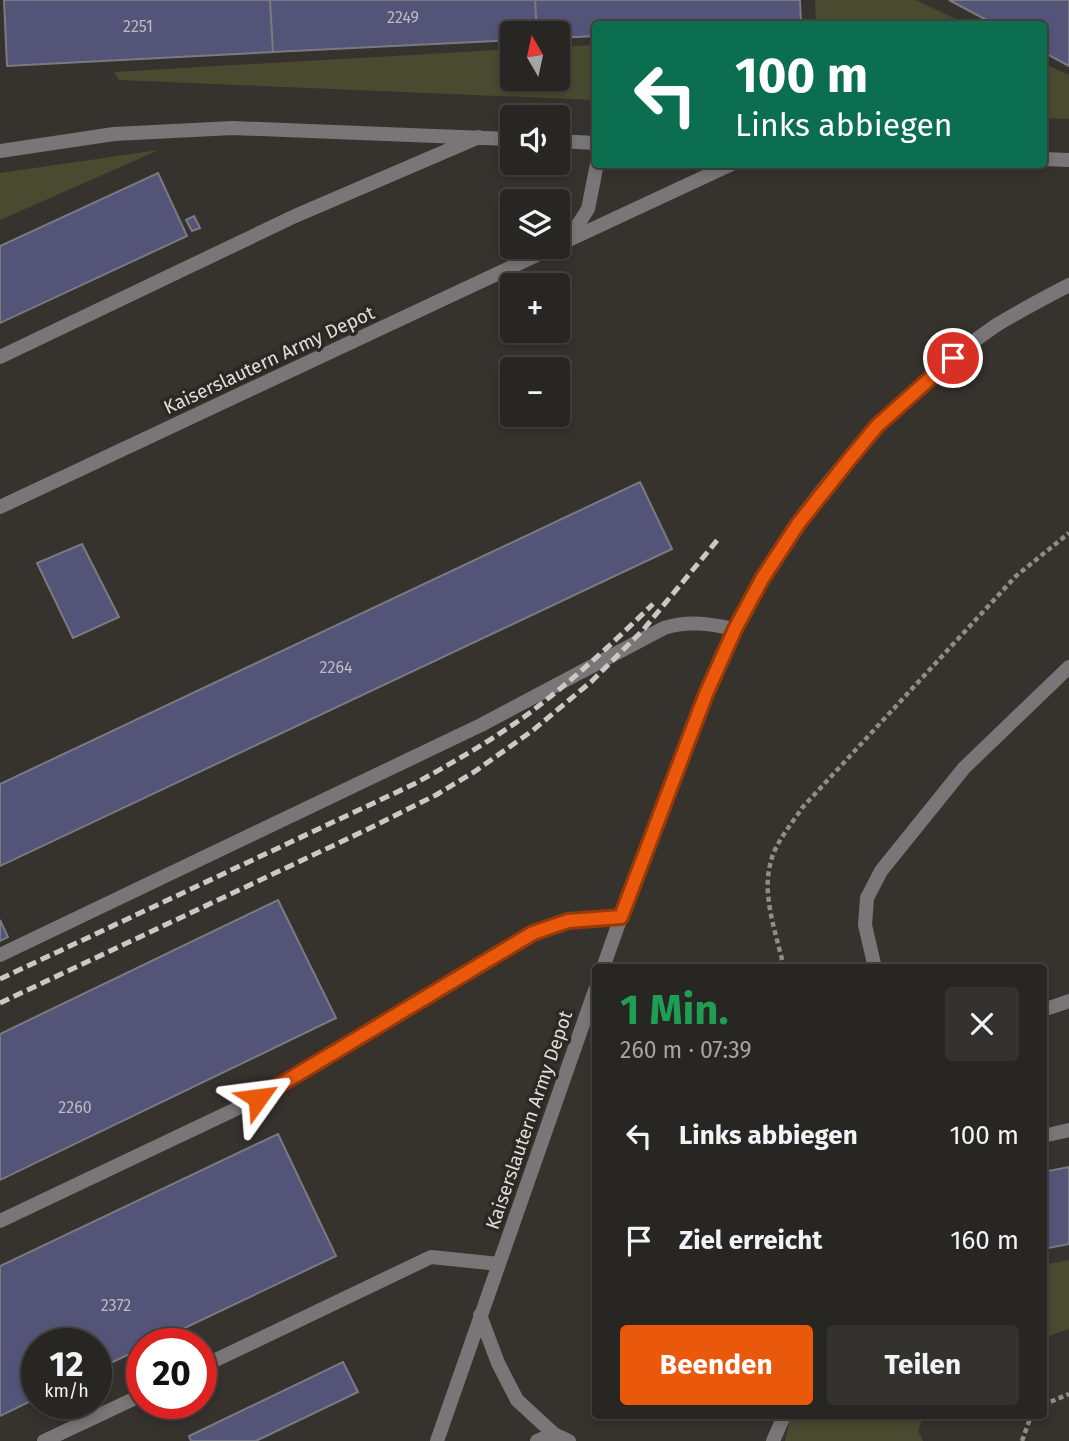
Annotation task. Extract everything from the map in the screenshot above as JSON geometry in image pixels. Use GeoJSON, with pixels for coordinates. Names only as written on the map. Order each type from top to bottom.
{"type":"FeatureCollection","features":[{"type":"Feature","properties":{"kind":"lane"},"geometry":{"type":"LineString","coordinates":[[0,151],[114,134],[233,128],[500,138]]}},
{"type":"Feature","properties":{"kind":"lane"},"geometry":{"type":"LineString","coordinates":[[0,357],[295,216],[479,137]]}},
{"type":"Feature","properties":{"kind":"lane"},"geometry":{"type":"LineString","coordinates":[[570,142],[592,145]]}},
{"type":"Feature","properties":{"kind":"lane"},"geometry":{"type":"LineString","coordinates":[[1047,159],[1069,160]]}},
{"type":"Feature","properties":{"kind":"lane"},"geometry":{"type":"LineString","coordinates":[[570,234],[580,225],[588,209],[596,168]]}},
{"type":"Feature","properties":{"kind":"lane","name":"Kaiserslautern Army Depot"},"geometry":{"type":"LineString","coordinates":[[570,239],[723,168]]}},
{"type":"Feature","properties":{"kind":"lane","name":"Kaiserslautern Army Depot"},"geometry":{"type":"LineString","coordinates":[[0,508],[528,259]]}},
{"type":"Feature","properties":{"kind":"lane"},"geometry":{"type":"LineString","coordinates":[[604,964],[706,694],[735,629],[762,579],[798,524],[877,426],[953,358],[996,326],[1069,285]]}},
{"type":"Feature","properties":{"kind":"lane"},"geometry":{"type":"LineString","coordinates":[[0,955],[481,725],[664,628],[702,622],[735,629]]}},
{"type":"Feature","properties":{"kind":"lane"},"geometry":{"type":"LineString","coordinates":[[874,964],[865,925],[867,898],[881,871],[964,768],[1069,667]]}},
{"type":"Feature","properties":{"kind":"lane"},"geometry":{"type":"LineString","coordinates":[[0,1221],[258,1098],[533,933],[568,921],[621,917]]}},
{"type":"Feature","properties":{"kind":"lane","name":"Kaiserslautern Army Depot"},"geometry":{"type":"LineString","coordinates":[[437,1441],[592,999]]}},
{"type":"Feature","properties":{"kind":"lane"},"geometry":{"type":"LineString","coordinates":[[1047,1009],[1069,1001]]}},
{"type":"Feature","properties":{"kind":"lane"},"geometry":{"type":"LineString","coordinates":[[1047,1135],[1069,1129]]}},
{"type":"Feature","properties":{"kind":"lane"},"geometry":{"type":"LineString","coordinates":[[217,1359],[431,1257],[499,1264]]}},
{"type":"Feature","properties":{"kind":"lane"},"geometry":{"type":"LineString","coordinates":[[480,1315],[498,1363],[517,1400],[555,1434],[569,1441]]}},
{"type":"Feature","properties":{"kind":"lane"},"geometry":{"type":"LineString","coordinates":[[44,1441],[126,1403]]}},
{"type":"Feature","properties":{"kind":"lane"},"geometry":{"type":"LineString","coordinates":[[773,1441],[783,1419]]}},
{"type":"Feature","properties":{"kind":"lane"},"geometry":{"type":"LineString","coordinates":[[537,1441],[555,1434]]}},
{"type":"Feature","properties":{"kind":"path"},"geometry":{"type":"LineString","coordinates":[[783,964],[768,887],[770,864],[778,845],[802,808],[1016,576],[1069,533]]}},
{"type":"Feature","properties":{"kind":"path"},"geometry":{"type":"LineString","coordinates":[[1047,1403],[1069,1394]]}},
{"type":"Feature","properties":{"kind":"path"},"geometry":{"type":"LineString","coordinates":[[1022,1441],[1030,1419]]}},
{"type":"Feature","properties":{"kind":"green space"},"geometry":{"type":"Polygon","coordinates":[[[815,0],[916,0],[960,21],[816,21],[815,0]]]}},
{"type":"Feature","properties":{"kind":"green space"},"geometry":{"type":"Polygon","coordinates":[[[592,45],[592,100],[119,80],[114,72],[500,50],[500,91],[570,91],[570,46],[592,45]]]}},
{"type":"Feature","properties":{"kind":"green space"},"geometry":{"type":"Polygon","coordinates":[[[1047,65],[1069,75],[1069,119],[1047,118],[1047,65]]]}},
{"type":"Feature","properties":{"kind":"green space"},"geometry":{"type":"Polygon","coordinates":[[[159,150],[0,220],[0,173],[159,150]]]}},
{"type":"Feature","properties":{"kind":"green space"},"geometry":{"type":"Polygon","coordinates":[[[1069,1260],[1069,1329],[1047,1337],[1047,1264],[1069,1260]]]}},
{"type":"Feature","properties":{"kind":"green space"},"geometry":{"type":"Polygon","coordinates":[[[790,1419],[922,1419],[918,1431],[923,1441],[785,1441],[790,1419]]]}},
{"type":"Feature","properties":{"kind":"building"},"geometry":{"type":"Polygon","coordinates":[[[4,0],[270,0],[273,52],[7,66],[4,0]]]}},
{"type":"Feature","properties":{"kind":"building"},"geometry":{"type":"Polygon","coordinates":[[[270,0],[535,0],[536,21],[500,21],[500,41],[273,52],[270,0]]]}},
{"type":"Feature","properties":{"kind":"building"},"geometry":{"type":"Polygon","coordinates":[[[535,0],[800,0],[801,21],[592,21],[592,36],[570,37],[570,21],[536,21],[535,0]]]}},
{"type":"Feature","properties":{"kind":"building"},"geometry":{"type":"Polygon","coordinates":[[[949,0],[1069,0],[1069,66],[1047,54],[1047,21],[988,21],[949,0]]]}},
{"type":"Feature","properties":{"kind":"building"},"geometry":{"type":"Polygon","coordinates":[[[158,173],[187,236],[0,323],[0,246],[158,173]]]}},
{"type":"Feature","properties":{"kind":"building"},"geometry":{"type":"Polygon","coordinates":[[[194,216],[200,228],[192,231],[186,220],[194,216]]]}},
{"type":"Feature","properties":{"kind":"building"},"geometry":{"type":"Polygon","coordinates":[[[640,482],[672,549],[0,866],[0,784],[640,482]]]}},
{"type":"Feature","properties":{"kind":"building"},"geometry":{"type":"Polygon","coordinates":[[[82,544],[119,617],[73,638],[37,563],[82,544]]]}},
{"type":"Feature","properties":{"kind":"building"},"geometry":{"type":"Polygon","coordinates":[[[278,900],[336,1018],[0,1180],[0,1034],[278,900]]]}},
{"type":"Feature","properties":{"kind":"building"},"geometry":{"type":"Polygon","coordinates":[[[0,920],[8,937],[0,941],[0,920]]]}},
{"type":"Feature","properties":{"kind":"building"},"geometry":{"type":"Polygon","coordinates":[[[278,1134],[336,1256],[185,1328],[126,1328],[126,1356],[112,1362],[112,1328],[21,1328],[21,1406],[0,1416],[0,1266],[278,1134]]]}},
{"type":"Feature","properties":{"kind":"building"},"geometry":{"type":"Polygon","coordinates":[[[1069,1167],[1069,1244],[1047,1248],[1047,1171],[1069,1167]]]}},
{"type":"Feature","properties":{"kind":"building"},"geometry":{"type":"Polygon","coordinates":[[[343,1362],[358,1392],[256,1441],[191,1441],[189,1436],[343,1362]]]}},
{"type":"Feature","properties":{"kind":"railway"},"geometry":{"type":"LineString","coordinates":[[0,1003],[364,831],[436,795],[474,772],[532,731],[592,681],[643,630],[720,537]]}},
{"type":"Feature","properties":{"kind":"railway"},"geometry":{"type":"LineString","coordinates":[[0,979],[414,784],[456,760],[541,704],[653,604]]}},
{"type":"Feature","properties":{"kind":"route"},"geometry":{"type":"LineString","coordinates":[[258,1098],[533,933],[568,921],[621,917],[706,694],[735,629],[762,579],[798,524],[877,426],[953,358]]}}]}
